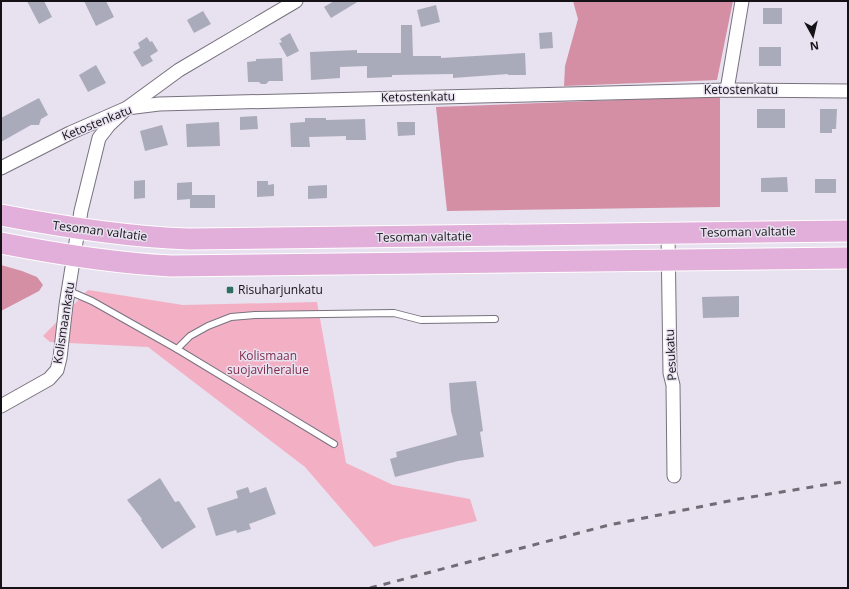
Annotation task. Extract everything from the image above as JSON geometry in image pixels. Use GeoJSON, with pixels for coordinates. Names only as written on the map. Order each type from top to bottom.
{"type":"FeatureCollection","features":[{"type":"Feature","properties":{"kind":"main road","name":"Tesoman valtatie"},"geometry":{"type":"LineString","coordinates":[[1,215],[78,229],[135,236],[188,239],[848,232]]}},
{"type":"Feature","properties":{"kind":"main road"},"geometry":{"type":"LineString","coordinates":[[1,243],[74,256],[136,264],[171,266],[848,258]]}},
{"type":"Feature","properties":{"kind":"street"},"geometry":{"type":"LineString","coordinates":[[127,108],[179,70],[296,1]]}},
{"type":"Feature","properties":{"kind":"street"},"geometry":{"type":"LineString","coordinates":[[726,90],[742,1]]}},
{"type":"Feature","properties":{"kind":"street","name":"Ketostenkatu"},"geometry":{"type":"LineString","coordinates":[[1,168],[70,133],[127,108],[159,104],[726,90],[848,91]]}},
{"type":"Feature","properties":{"kind":"street","name":"Kolismaankatu"},"geometry":{"type":"LineString","coordinates":[[1,406],[49,379],[54,374],[60,358],[81,211],[99,138],[127,108]]}},
{"type":"Feature","properties":{"kind":"street","name":"Pesukatu"},"geometry":{"type":"LineString","coordinates":[[668,233],[670,373],[673,385],[674,476]]}},
{"type":"Feature","properties":{"kind":"lane"},"geometry":{"type":"LineString","coordinates":[[69,291],[92,302],[177,350],[334,444]]}},
{"type":"Feature","properties":{"kind":"lane"},"geometry":{"type":"LineString","coordinates":[[177,350],[190,336],[208,326],[231,317],[255,315],[394,312],[421,320],[495,319]]}},
{"type":"Feature","properties":{"kind":"green space","name":"Kolismaan suojaviheralue"},"geometry":{"type":"Polygon","coordinates":[[[88,290],[183,305],[317,302],[346,463],[393,485],[470,499],[477,521],[374,547],[305,467],[148,347],[50,342],[43,336],[88,290]]]}},
{"type":"Feature","properties":{"kind":"shaded area"},"geometry":{"type":"Polygon","coordinates":[[[573,1],[733,1],[717,80],[564,86],[565,66],[578,19],[573,1]]]}},
{"type":"Feature","properties":{"kind":"shaded area"},"geometry":{"type":"Polygon","coordinates":[[[720,96],[720,207],[447,211],[436,107],[720,96]]]}},
{"type":"Feature","properties":{"kind":"shaded area"},"geometry":{"type":"Polygon","coordinates":[[[1,265],[37,277],[43,285],[39,291],[1,311],[1,265]]]}},
{"type":"Feature","properties":{"kind":"building"},"geometry":{"type":"Polygon","coordinates":[[[27,1],[44,1],[52,17],[39,24],[27,1]]]}},
{"type":"Feature","properties":{"kind":"building"},"geometry":{"type":"Polygon","coordinates":[[[84,1],[106,1],[114,17],[96,26],[84,1]]]}},
{"type":"Feature","properties":{"kind":"building"},"geometry":{"type":"Polygon","coordinates":[[[334,1],[359,1],[331,18],[324,7],[334,1]]]}},
{"type":"Feature","properties":{"kind":"building"},"geometry":{"type":"Polygon","coordinates":[[[436,5],[440,22],[421,27],[417,10],[436,5]]]}},
{"type":"Feature","properties":{"kind":"building"},"geometry":{"type":"Polygon","coordinates":[[[763,8],[782,8],[782,24],[763,24],[763,8]]]}},
{"type":"Feature","properties":{"kind":"building"},"geometry":{"type":"Polygon","coordinates":[[[203,11],[211,24],[194,33],[187,20],[203,11]]]}},
{"type":"Feature","properties":{"kind":"building"},"geometry":{"type":"Polygon","coordinates":[[[401,25],[412,25],[413,56],[441,56],[441,58],[525,53],[526,75],[508,74],[453,78],[453,74],[392,75],[392,77],[367,78],[367,66],[340,67],[340,78],[311,80],[310,52],[357,50],[357,53],[401,53],[401,25]]]}},
{"type":"Feature","properties":{"kind":"building"},"geometry":{"type":"Polygon","coordinates":[[[552,32],[553,48],[540,49],[539,33],[552,32]]]}},
{"type":"Feature","properties":{"kind":"building"},"geometry":{"type":"Polygon","coordinates":[[[290,33],[299,51],[287,57],[279,43],[282,42],[280,39],[290,33]]]}},
{"type":"Feature","properties":{"kind":"building"},"geometry":{"type":"Polygon","coordinates":[[[147,37],[150,42],[152,41],[158,51],[150,56],[153,61],[142,67],[133,52],[140,48],[138,43],[147,37]]]}},
{"type":"Feature","properties":{"kind":"building"},"geometry":{"type":"Polygon","coordinates":[[[759,47],[781,47],[781,66],[759,66],[759,47]]]}},
{"type":"Feature","properties":{"kind":"building"},"geometry":{"type":"Polygon","coordinates":[[[282,58],[283,81],[269,81],[266,84],[261,84],[259,82],[248,82],[247,62],[256,61],[256,59],[282,58]]]}},
{"type":"Feature","properties":{"kind":"building"},"geometry":{"type":"Polygon","coordinates":[[[96,65],[106,83],[88,92],[79,75],[96,65]]]}},
{"type":"Feature","properties":{"kind":"building"},"geometry":{"type":"Polygon","coordinates":[[[39,98],[48,115],[41,119],[39,125],[31,125],[1,142],[1,118],[39,98]]]}},
{"type":"Feature","properties":{"kind":"building"},"geometry":{"type":"Polygon","coordinates":[[[757,109],[785,109],[785,128],[757,128],[757,109]]]}},
{"type":"Feature","properties":{"kind":"building"},"geometry":{"type":"Polygon","coordinates":[[[820,109],[837,109],[836,129],[832,129],[832,133],[820,133],[820,109]]]}},
{"type":"Feature","properties":{"kind":"building"},"geometry":{"type":"Polygon","coordinates":[[[257,116],[258,129],[240,130],[240,117],[257,116]]]}},
{"type":"Feature","properties":{"kind":"building"},"geometry":{"type":"Polygon","coordinates":[[[305,118],[326,118],[326,120],[365,119],[366,140],[346,140],[346,136],[309,137],[310,147],[291,147],[290,123],[305,122],[305,118]]]}},
{"type":"Feature","properties":{"kind":"building"},"geometry":{"type":"Polygon","coordinates":[[[219,122],[220,146],[187,147],[186,124],[219,122]]]}},
{"type":"Feature","properties":{"kind":"building"},"geometry":{"type":"Polygon","coordinates":[[[397,122],[415,122],[415,135],[398,136],[397,122]]]}},
{"type":"Feature","properties":{"kind":"building"},"geometry":{"type":"Polygon","coordinates":[[[162,125],[168,145],[145,151],[140,131],[162,125]]]}},
{"type":"Feature","properties":{"kind":"building"},"geometry":{"type":"Polygon","coordinates":[[[787,177],[788,192],[761,192],[761,178],[787,177]]]}},
{"type":"Feature","properties":{"kind":"building"},"geometry":{"type":"Polygon","coordinates":[[[815,179],[836,179],[836,193],[815,193],[815,179]]]}},
{"type":"Feature","properties":{"kind":"building"},"geometry":{"type":"Polygon","coordinates":[[[145,180],[145,198],[134,199],[134,181],[145,180]]]}},
{"type":"Feature","properties":{"kind":"building"},"geometry":{"type":"Polygon","coordinates":[[[257,181],[268,181],[268,185],[274,184],[274,196],[257,197],[257,181]]]}},
{"type":"Feature","properties":{"kind":"building"},"geometry":{"type":"Polygon","coordinates":[[[192,182],[192,195],[215,195],[215,208],[190,208],[190,199],[177,200],[177,183],[192,182]]]}},
{"type":"Feature","properties":{"kind":"building"},"geometry":{"type":"Polygon","coordinates":[[[327,185],[327,198],[308,199],[308,186],[327,185]]]}},
{"type":"Feature","properties":{"kind":"building"},"geometry":{"type":"Polygon","coordinates":[[[739,296],[739,317],[703,318],[702,297],[739,296]]]}},
{"type":"Feature","properties":{"kind":"building"},"geometry":{"type":"Polygon","coordinates":[[[476,381],[483,431],[480,432],[484,457],[458,461],[395,477],[390,459],[397,457],[396,452],[457,435],[451,411],[449,383],[476,381]]]}},
{"type":"Feature","properties":{"kind":"building"},"geometry":{"type":"Polygon","coordinates":[[[160,478],[175,502],[179,501],[196,527],[162,549],[127,500],[160,478]]]}},
{"type":"Feature","properties":{"kind":"building"},"geometry":{"type":"Polygon","coordinates":[[[248,487],[250,493],[266,487],[276,514],[249,524],[251,529],[237,533],[236,530],[216,536],[207,508],[238,498],[236,491],[248,487]]]}},
{"type":"Feature","properties":{"kind":"railway"},"geometry":{"type":"LineString","coordinates":[[370,588],[609,525],[739,499],[848,481]]}},
{"type":"Feature","properties":{"kind":"place","name":"Risuharjunkatu"},"geometry":{"type":"Point","coordinates":[230,290]}}]}
